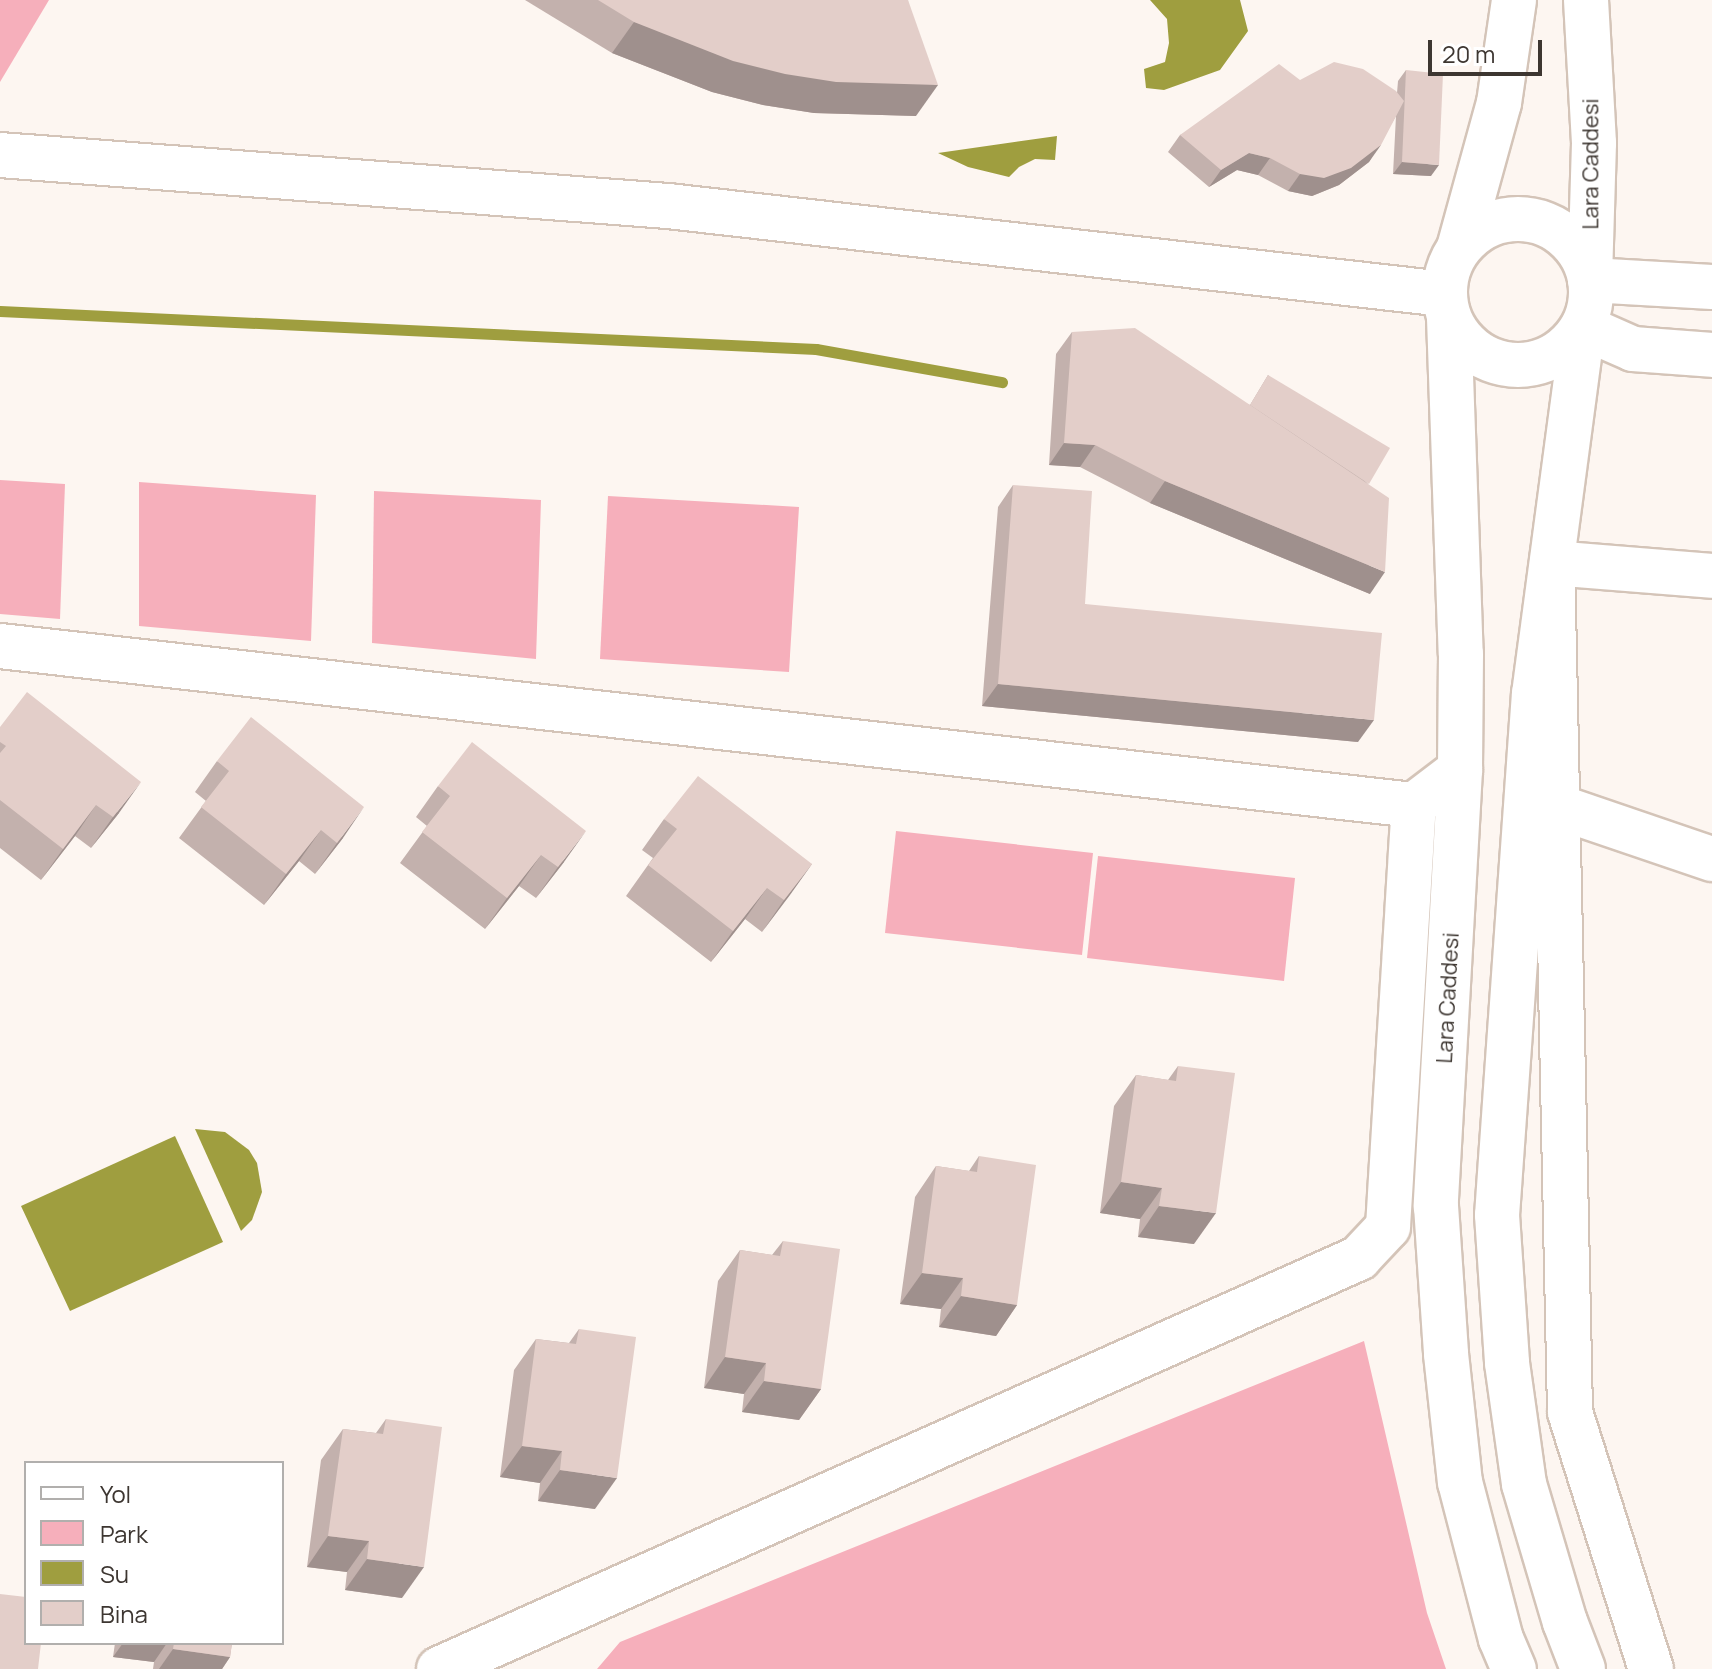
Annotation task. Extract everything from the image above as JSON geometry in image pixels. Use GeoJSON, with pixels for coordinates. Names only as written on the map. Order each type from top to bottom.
{"type":"FeatureCollection","features":[{"type":"Feature","properties":{"kind":"street"},"geometry":{"type":"LineString","coordinates":[[1514,0],[1499,103],[1459,248],[1448,270],[1447,306],[1460,339],[1479,354],[1513,365],[1548,360],[1568,346],[1583,327]]}},
{"type":"Feature","properties":{"kind":"street","name":"Lara Caddesi"},"geometry":{"type":"LineString","coordinates":[[1586,0],[1594,143],[1590,280]]}},
{"type":"Feature","properties":{"kind":"street"},"geometry":{"type":"LineString","coordinates":[[0,155],[668,206],[1447,306]]}},
{"type":"Feature","properties":{"kind":"street"},"geometry":{"type":"LineString","coordinates":[[1459,248],[1477,231],[1498,221],[1535,222],[1567,238],[1582,257],[1590,280],[1591,304],[1583,327],[1534,693],[1497,1215],[1507,1363],[1524,1484],[1565,1622],[1583,1669]]}},
{"type":"Feature","properties":{"kind":"street"},"geometry":{"type":"LineString","coordinates":[[1590,280],[1712,287]]}},
{"type":"Feature","properties":{"kind":"street","name":"Lara Caddesi"},"geometry":{"type":"LineString","coordinates":[[1447,306],[1461,654],[1460,770],[1437,1221],[1446,1354],[1460,1482],[1501,1639],[1514,1669]]}},
{"type":"Feature","properties":{"kind":"street"},"geometry":{"type":"LineString","coordinates":[[1583,327],[1633,349],[1712,355]]}},
{"type":"Feature","properties":{"kind":"street"},"geometry":{"type":"LineString","coordinates":[[1552,563],[1712,576]]}},
{"type":"Feature","properties":{"kind":"street"},"geometry":{"type":"LineString","coordinates":[[1552,563],[1570,1412],[1651,1669]]}},
{"type":"Feature","properties":{"kind":"street"},"geometry":{"type":"LineString","coordinates":[[0,646],[1414,805],[1460,770]]}},
{"type":"Feature","properties":{"kind":"street"},"geometry":{"type":"LineString","coordinates":[[439,1669],[1359,1258],[1388,1227],[1414,805]]}},
{"type":"Feature","properties":{"kind":"street"},"geometry":{"type":"LineString","coordinates":[[1556,806],[1712,859]]}},
{"type":"Feature","properties":{"kind":"green space"},"geometry":{"type":"Polygon","coordinates":[[[0,0],[49,0],[0,82],[0,0]]]}},
{"type":"Feature","properties":{"kind":"green space"},"geometry":{"type":"Polygon","coordinates":[[[0,480],[65,484],[60,619],[0,614],[0,480]]]}},
{"type":"Feature","properties":{"kind":"green space"},"geometry":{"type":"Polygon","coordinates":[[[139,482],[316,495],[311,641],[139,626],[139,482]]]}},
{"type":"Feature","properties":{"kind":"green space"},"geometry":{"type":"Polygon","coordinates":[[[374,491],[541,500],[536,659],[372,643],[374,491]]]}},
{"type":"Feature","properties":{"kind":"green space"},"geometry":{"type":"Polygon","coordinates":[[[608,496],[799,507],[789,672],[600,659],[608,496]]]}},
{"type":"Feature","properties":{"kind":"green space"},"geometry":{"type":"Polygon","coordinates":[[[896,831],[1093,853],[1082,955],[885,933],[896,831]]]}},
{"type":"Feature","properties":{"kind":"green space"},"geometry":{"type":"Polygon","coordinates":[[[1098,856],[1295,878],[1284,981],[1087,958],[1098,856]]]}},
{"type":"Feature","properties":{"kind":"green space"},"geometry":{"type":"Polygon","coordinates":[[[1364,1341],[1427,1613],[1446,1669],[597,1669],[620,1642],[1364,1341]]]}},
{"type":"Feature","properties":{"kind":"water"},"geometry":{"type":"Polygon","coordinates":[[[1150,0],[1240,0],[1248,31],[1220,70],[1164,90],[1146,88],[1144,69],[1165,62],[1169,43],[1167,19],[1150,0]]]}},
{"type":"Feature","properties":{"kind":"water"},"geometry":{"type":"Polygon","coordinates":[[[1057,136],[1055,160],[1035,159],[1019,167],[1009,177],[968,167],[938,153],[1057,136]]]}},
{"type":"Feature","properties":{"kind":"water"},"geometry":{"type":"Polygon","coordinates":[[[195,1129],[225,1132],[249,1150],[257,1163],[262,1192],[252,1220],[241,1231],[195,1129]]]}},
{"type":"Feature","properties":{"kind":"water"},"geometry":{"type":"Polygon","coordinates":[[[175,1136],[223,1242],[70,1311],[21,1206],[175,1136]]]}},
{"type":"Feature","properties":{"kind":"building"},"geometry":{"type":"Polygon","coordinates":[[[598,0],[908,0],[938,85],[836,82],[733,61],[634,22],[598,0]]]}},
{"type":"Feature","properties":{"kind":"building"},"geometry":{"type":"Polygon","coordinates":[[[1334,62],[1363,69],[1396,91],[1404,101],[1381,145],[1351,168],[1324,178],[1300,174],[1270,158],[1249,153],[1221,170],[1180,135],[1279,64],[1300,80],[1334,62]]]}},
{"type":"Feature","properties":{"kind":"building"},"geometry":{"type":"Polygon","coordinates":[[[1406,70],[1443,74],[1439,165],[1402,162],[1406,70]]]}},
{"type":"Feature","properties":{"kind":"building"},"geometry":{"type":"Polygon","coordinates":[[[1135,328],[1389,498],[1385,572],[1165,481],[1095,445],[1064,443],[1072,332],[1135,328]]]}},
{"type":"Feature","properties":{"kind":"building"},"geometry":{"type":"Polygon","coordinates":[[[1268,375],[1390,448],[1369,484],[1250,405],[1268,375]]]}},
{"type":"Feature","properties":{"kind":"building"},"geometry":{"type":"Polygon","coordinates":[[[1013,485],[1092,491],[1085,604],[1382,633],[1374,720],[998,684],[1013,485]]]}},
{"type":"Feature","properties":{"kind":"building"},"geometry":{"type":"Polygon","coordinates":[[[27,692],[141,782],[113,817],[96,805],[63,849],[0,800],[0,753],[6,746],[0,742],[0,727],[27,692]]]}},
{"type":"Feature","properties":{"kind":"building"},"geometry":{"type":"Polygon","coordinates":[[[251,717],[364,807],[337,843],[321,830],[286,874],[201,807],[229,771],[217,761],[251,717]]]}},
{"type":"Feature","properties":{"kind":"building"},"geometry":{"type":"Polygon","coordinates":[[[472,742],[586,831],[558,867],[541,855],[507,898],[422,832],[450,796],[438,786],[472,742]]]}},
{"type":"Feature","properties":{"kind":"building"},"geometry":{"type":"Polygon","coordinates":[[[698,776],[812,864],[784,900],[767,888],[733,931],[648,865],[677,829],[664,819],[698,776]]]}},
{"type":"Feature","properties":{"kind":"building"},"geometry":{"type":"Polygon","coordinates":[[[1178,1066],[1235,1073],[1216,1213],[1159,1206],[1162,1188],[1121,1182],[1136,1075],[1176,1081],[1178,1066]]]}},
{"type":"Feature","properties":{"kind":"building"},"geometry":{"type":"Polygon","coordinates":[[[979,1156],[1036,1165],[1017,1305],[961,1296],[963,1278],[922,1273],[936,1166],[977,1172],[979,1156]]]}},
{"type":"Feature","properties":{"kind":"building"},"geometry":{"type":"Polygon","coordinates":[[[783,1241],[840,1249],[821,1389],[764,1381],[766,1363],[725,1357],[740,1250],[780,1256],[783,1241]]]}},
{"type":"Feature","properties":{"kind":"building"},"geometry":{"type":"Polygon","coordinates":[[[579,1329],[636,1337],[617,1478],[560,1470],[562,1451],[522,1446],[536,1339],[576,1344],[579,1329]]]}},
{"type":"Feature","properties":{"kind":"building"},"geometry":{"type":"Polygon","coordinates":[[[386,1419],[442,1427],[424,1567],[367,1559],[369,1541],[328,1536],[343,1429],[383,1434],[386,1419]]]}},
{"type":"Feature","properties":{"kind":"building"},"geometry":{"type":"Polygon","coordinates":[[[0,1594],[24,1597],[24,1645],[41,1645],[38,1669],[0,1669],[0,1594]]]}},
{"type":"Feature","properties":{"kind":"building"},"geometry":{"type":"Polygon","coordinates":[[[174,1645],[232,1645],[230,1657],[173,1649],[174,1645]]]}},
{"type":"Feature","properties":{"kind":"waterway"},"geometry":{"type":"LineString","coordinates":[[0,311],[816,349],[1002,382]]}}]}
